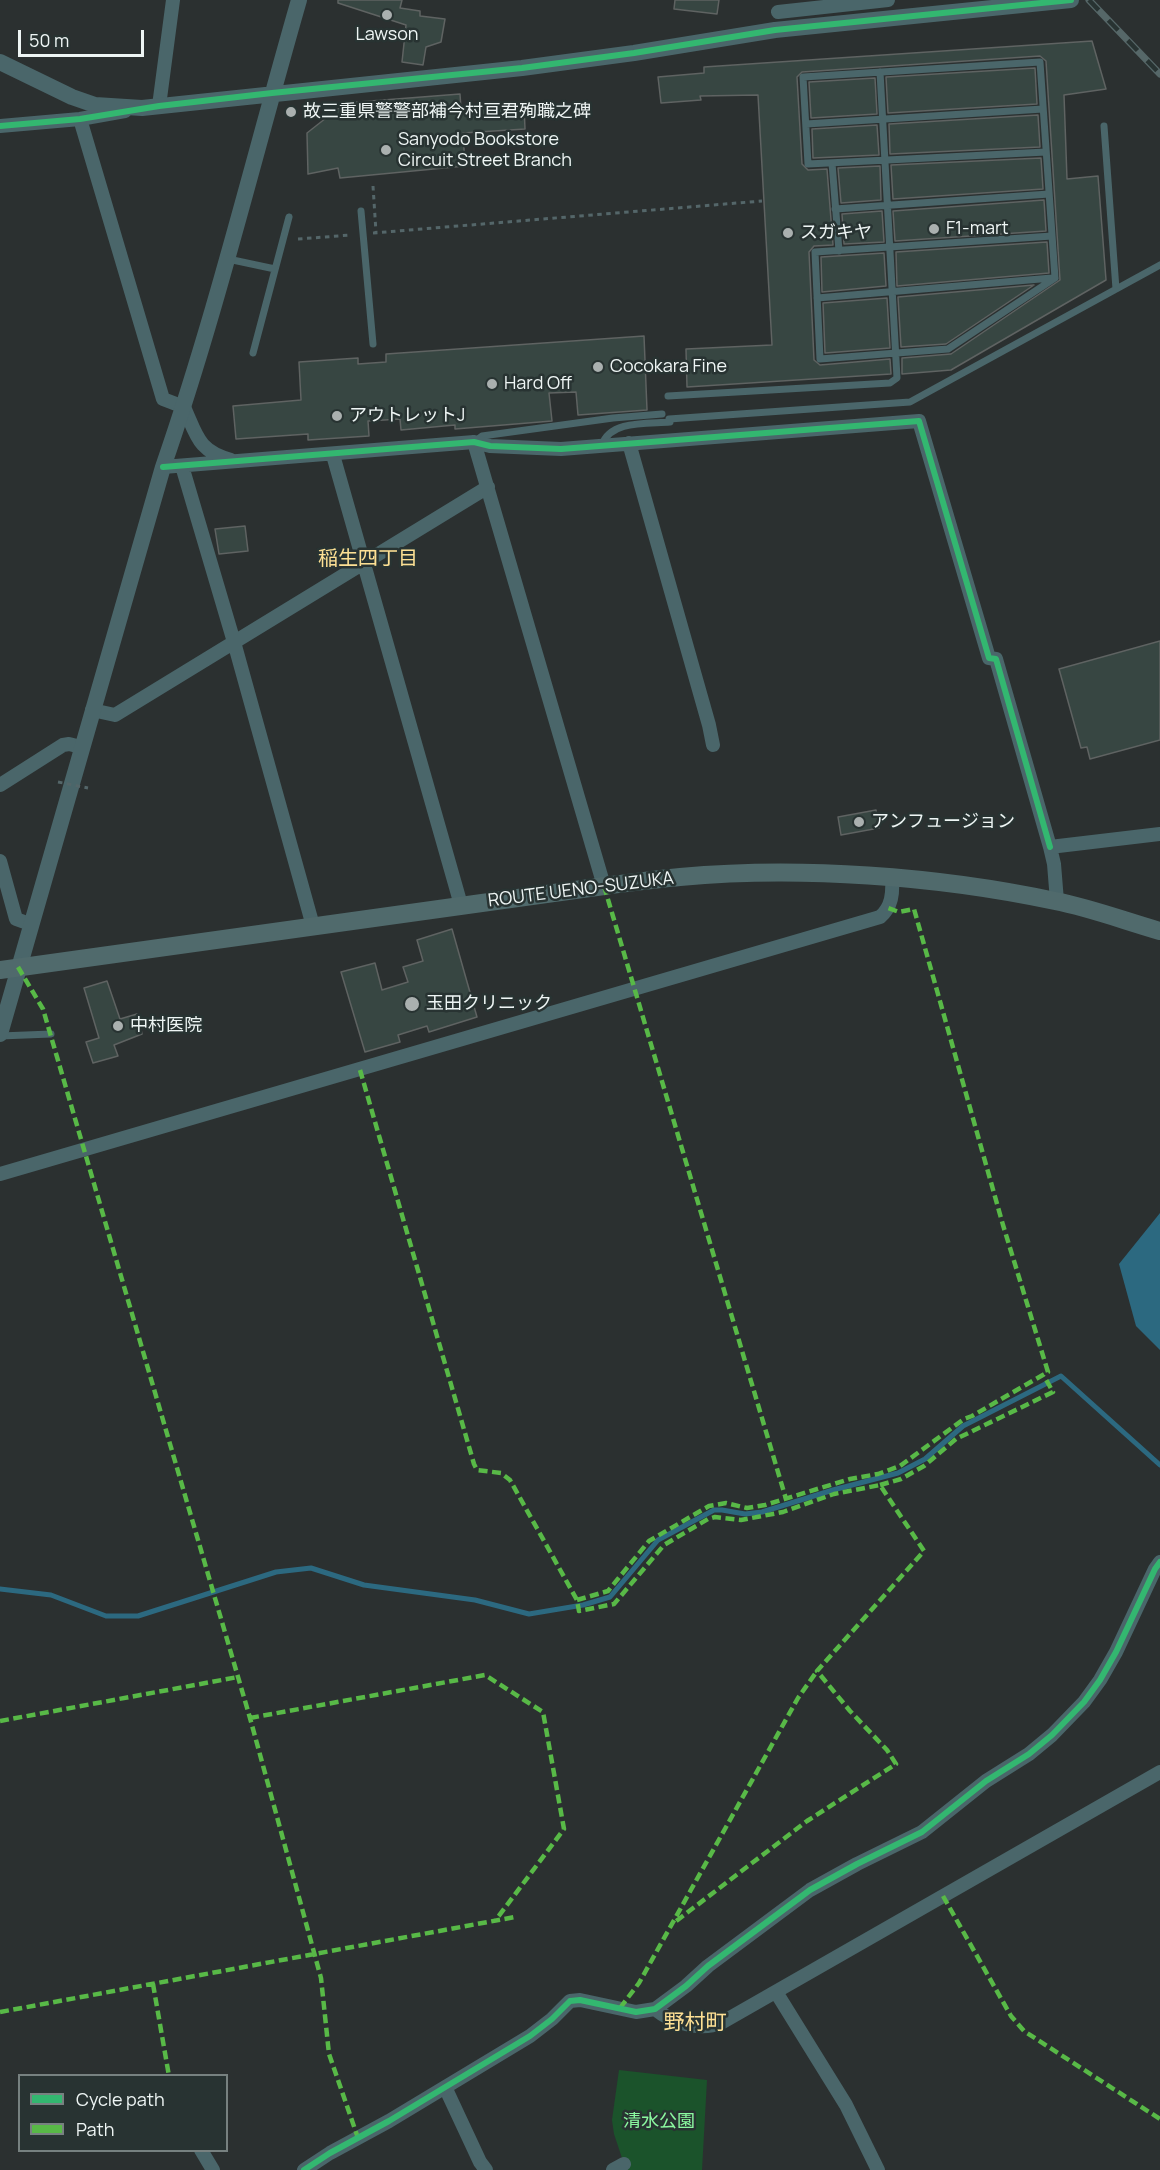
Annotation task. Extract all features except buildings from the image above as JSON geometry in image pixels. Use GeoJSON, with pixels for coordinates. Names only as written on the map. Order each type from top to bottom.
{"type":"FeatureCollection","features":[{"type":"Feature","properties":{"kind":"main road","name":"ROUTE UENO-SUZUKA"},"geometry":{"type":"LineString","coordinates":[[9,969],[604,886],[682,877],[748,874],[832,874],[974,887],[1057,901],[1160,931]]}},
{"type":"Feature","properties":{"kind":"street"},"geometry":{"type":"LineString","coordinates":[[159,106],[172,0]]}},
{"type":"Feature","properties":{"kind":"street"},"geometry":{"type":"LineString","coordinates":[[0,1035],[9,969],[30,924],[163,467],[184,407],[299,0]]}},
{"type":"Feature","properties":{"kind":"street"},"geometry":{"type":"LineString","coordinates":[[776,30],[778,12],[786,0]]}},
{"type":"Feature","properties":{"kind":"street"},"geometry":{"type":"LineString","coordinates":[[778,12],[888,0]]}},
{"type":"Feature","properties":{"kind":"street"},"geometry":{"type":"LineString","coordinates":[[0,126],[80,119],[141,108],[272,93],[522,68],[776,30],[1071,0]]}},
{"type":"Feature","properties":{"kind":"street"},"geometry":{"type":"LineString","coordinates":[[0,62],[72,98],[95,105],[141,108]]}},
{"type":"Feature","properties":{"kind":"street"},"geometry":{"type":"LineString","coordinates":[[80,119],[163,399],[184,407],[206,450],[216,456],[238,462]]}},
{"type":"Feature","properties":{"kind":"street"},"geometry":{"type":"LineString","coordinates":[[163,467],[474,442],[490,446],[561,449],[919,420],[989,658],[996,659],[1050,847],[1057,901]]}},
{"type":"Feature","properties":{"kind":"street"},"geometry":{"type":"LineString","coordinates":[[474,442],[604,886]]}},
{"type":"Feature","properties":{"kind":"street"},"geometry":{"type":"LineString","coordinates":[[628,443],[712,745]]}},
{"type":"Feature","properties":{"kind":"street"},"geometry":{"type":"LineString","coordinates":[[333,455],[461,905]]}},
{"type":"Feature","properties":{"kind":"street"},"geometry":{"type":"LineString","coordinates":[[182,466],[234,642],[313,926]]}},
{"type":"Feature","properties":{"kind":"street"},"geometry":{"type":"LineString","coordinates":[[92,710],[115,715],[488,487]]}},
{"type":"Feature","properties":{"kind":"street"},"geometry":{"type":"LineString","coordinates":[[0,785],[63,745],[81,747]]}},
{"type":"Feature","properties":{"kind":"street"},"geometry":{"type":"LineString","coordinates":[[1050,847],[1160,834]]}},
{"type":"Feature","properties":{"kind":"street"},"geometry":{"type":"LineString","coordinates":[[0,861],[16,919],[30,924]]}},
{"type":"Feature","properties":{"kind":"street"},"geometry":{"type":"LineString","coordinates":[[0,1174],[880,917],[890,905],[893,892],[892,878]]}},
{"type":"Feature","properties":{"kind":"street"},"geometry":{"type":"LineString","coordinates":[[304,2170],[530,2036],[570,2001],[580,2000],[636,2012],[655,2009],[708,1966],[810,1890],[922,1832],[986,1781],[1029,1754],[1052,1736],[1084,1702],[1116,1652],[1160,1562]]}},
{"type":"Feature","properties":{"kind":"street"},"geometry":{"type":"LineString","coordinates":[[655,2009],[664,2017],[694,2026],[710,2028],[722,2023],[1160,1772]]}},
{"type":"Feature","properties":{"kind":"street"},"geometry":{"type":"LineString","coordinates":[[776,1992],[846,2105],[878,2170]]}},
{"type":"Feature","properties":{"kind":"street"},"geometry":{"type":"LineString","coordinates":[[445,2087],[480,2162],[486,2170]]}},
{"type":"Feature","properties":{"kind":"street"},"geometry":{"type":"LineString","coordinates":[[202,2152],[213,2170]]}},
{"type":"Feature","properties":{"kind":"lane"},"geometry":{"type":"LineString","coordinates":[[1046,152],[808,164],[803,77],[1040,62],[1055,278]]}},
{"type":"Feature","properties":{"kind":"lane"},"geometry":{"type":"LineString","coordinates":[[668,396],[890,383],[897,378],[880,72]]}},
{"type":"Feature","properties":{"kind":"lane"},"geometry":{"type":"LineString","coordinates":[[806,124],[1043,109]]}},
{"type":"Feature","properties":{"kind":"lane"},"geometry":{"type":"LineString","coordinates":[[1104,126],[1116,289]]}},
{"type":"Feature","properties":{"kind":"lane"},"geometry":{"type":"LineString","coordinates":[[832,163],[838,251]]}},
{"type":"Feature","properties":{"kind":"lane"},"geometry":{"type":"LineString","coordinates":[[835,209],[1049,194]]}},
{"type":"Feature","properties":{"kind":"lane"},"geometry":{"type":"LineString","coordinates":[[361,211],[373,344]]}},
{"type":"Feature","properties":{"kind":"lane"},"geometry":{"type":"LineString","coordinates":[[253,353],[289,217]]}},
{"type":"Feature","properties":{"kind":"lane"},"geometry":{"type":"LineString","coordinates":[[1052,236],[815,252],[820,358],[948,349],[1055,278]]}},
{"type":"Feature","properties":{"kind":"lane"},"geometry":{"type":"LineString","coordinates":[[227,259],[275,269]]}},
{"type":"Feature","properties":{"kind":"lane"},"geometry":{"type":"LineString","coordinates":[[602,445],[604,438],[623,426],[910,402],[1160,265]]}},
{"type":"Feature","properties":{"kind":"lane"},"geometry":{"type":"LineString","coordinates":[[817,298],[1055,278]]}},
{"type":"Feature","properties":{"kind":"lane"},"geometry":{"type":"LineString","coordinates":[[474,442],[482,436],[613,418],[662,414]]}},
{"type":"Feature","properties":{"kind":"lane"},"geometry":{"type":"LineString","coordinates":[[0,1035],[51,1034]]}},
{"type":"Feature","properties":{"kind":"path"},"geometry":{"type":"LineString","coordinates":[[298,240],[762,201]]}},
{"type":"Feature","properties":{"kind":"path"},"geometry":{"type":"LineString","coordinates":[[58,782],[88,788]]}},
{"type":"Feature","properties":{"kind":"green space","name":"清水公園"},"geometry":{"type":"Polygon","coordinates":[[[619,2070],[707,2080],[702,2170],[626,2170],[614,2134],[612,2120],[619,2070]]]}},
{"type":"Feature","properties":{"kind":"water"},"geometry":{"type":"Polygon","coordinates":[[[1160,1213],[1160,1350],[1136,1326],[1119,1264],[1160,1213]]]}},
{"type":"Feature","properties":{"kind":"waterway"},"geometry":{"type":"LineString","coordinates":[[0,1589],[51,1595],[106,1616],[138,1616],[276,1572],[311,1568],[364,1585],[475,1600],[529,1614],[583,1605],[610,1597],[658,1540],[714,1510],[745,1514],[762,1512],[898,1473],[925,1459],[963,1426],[1061,1376],[1160,1465]]}},
{"type":"Feature","properties":{"kind":"railway"},"geometry":{"type":"LineString","coordinates":[[1089,0],[1160,74]]}},
{"type":"Feature","properties":{"kind":"marked path"},"geometry":{"type":"LineString","coordinates":[[604,886],[786,1499]]}},
{"type":"Feature","properties":{"kind":"marked path"},"geometry":{"type":"LineString","coordinates":[[577,1600],[608,1591],[649,1541],[709,1506],[726,1503],[747,1508],[765,1505],[900,1466],[964,1419],[1048,1372],[1003,1225],[914,909],[899,912],[888,908]]}},
{"type":"Feature","properties":{"kind":"marked path"},"geometry":{"type":"LineString","coordinates":[[18,967],[43,1009],[250,1718],[321,1978],[329,2054],[358,2138]]}},
{"type":"Feature","properties":{"kind":"marked path"},"geometry":{"type":"LineString","coordinates":[[360,1070],[474,1464],[477,1470],[501,1473],[510,1480],[577,1600],[579,1611],[614,1604],[664,1545],[708,1519],[715,1517],[741,1520],[783,1512],[834,1494],[880,1485],[924,1551],[817,1671],[850,1711],[887,1750],[896,1764],[807,1821],[675,1922]]}},
{"type":"Feature","properties":{"kind":"marked path"},"geometry":{"type":"LineString","coordinates":[[880,1485],[901,1479],[924,1466],[956,1439],[1053,1392],[1044,1376]]}},
{"type":"Feature","properties":{"kind":"marked path"},"geometry":{"type":"LineString","coordinates":[[620,2008],[639,1983],[798,1698],[817,1671]]}},
{"type":"Feature","properties":{"kind":"marked path"},"geometry":{"type":"LineString","coordinates":[[250,1718],[485,1675],[543,1712],[564,1829],[495,1921]]}},
{"type":"Feature","properties":{"kind":"marked path"},"geometry":{"type":"LineString","coordinates":[[0,1721],[238,1677]]}},
{"type":"Feature","properties":{"kind":"marked path"},"geometry":{"type":"LineString","coordinates":[[943,1896],[1011,2016],[1024,2031],[1160,2119]]}},
{"type":"Feature","properties":{"kind":"marked path"},"geometry":{"type":"LineString","coordinates":[[0,2012],[515,1917]]}},
{"type":"Feature","properties":{"kind":"marked path"},"geometry":{"type":"LineString","coordinates":[[153,1984],[169,2074]]}},
{"type":"Feature","properties":{"kind":"cycle path"},"geometry":{"type":"LineString","coordinates":[[0,126],[80,119],[159,106],[272,93],[522,68],[634,53],[775,30],[1071,0]]}},
{"type":"Feature","properties":{"kind":"cycle path"},"geometry":{"type":"LineString","coordinates":[[163,467],[474,442],[490,446],[561,449],[919,421],[989,658],[996,659],[1050,847]]}},
{"type":"Feature","properties":{"kind":"cycle path"},"geometry":{"type":"LineString","coordinates":[[304,2170],[530,2036],[570,2001],[580,2000],[636,2012],[655,2009],[708,1966],[810,1890],[922,1832],[986,1781],[1029,1754],[1052,1735],[1084,1702],[1116,1652],[1160,1562]]}},
{"type":"Feature","properties":{"kind":"place","name":"Lawson"},"geometry":{"type":"Point","coordinates":[387,15]}},
{"type":"Feature","properties":{"kind":"place","name":"故三重県警警部補今村亘君殉職之碑"},"geometry":{"type":"Point","coordinates":[291,112]}},
{"type":"Feature","properties":{"kind":"place","name":"Sanyodo Bookstore Circuit Street Branch"},"geometry":{"type":"Point","coordinates":[386,150]}},
{"type":"Feature","properties":{"kind":"place","name":"F1-mart"},"geometry":{"type":"Point","coordinates":[934,229]}},
{"type":"Feature","properties":{"kind":"place","name":"スガキヤ"},"geometry":{"type":"Point","coordinates":[788,233]}},
{"type":"Feature","properties":{"kind":"place","name":"Cocokara Fine"},"geometry":{"type":"Point","coordinates":[598,367]}},
{"type":"Feature","properties":{"kind":"place","name":"Hard Off"},"geometry":{"type":"Point","coordinates":[492,384]}},
{"type":"Feature","properties":{"kind":"place","name":"アウトレットJ"},"geometry":{"type":"Point","coordinates":[337,416]}},
{"type":"Feature","properties":{"kind":"place","name":"アンフュージョン"},"geometry":{"type":"Point","coordinates":[859,822]}},
{"type":"Feature","properties":{"kind":"place","name":"玉田クリニック"},"geometry":{"type":"Point","coordinates":[412,1004]}},
{"type":"Feature","properties":{"kind":"place","name":"中村医院"},"geometry":{"type":"Point","coordinates":[118,1026]}},
{"type":"Feature","properties":{"kind":"district","name":"稲生四丁目"},"geometry":{"type":"Point","coordinates":[368,559]}},
{"type":"Feature","properties":{"kind":"district","name":"野村町"},"geometry":{"type":"Point","coordinates":[695,2023]}}]}
